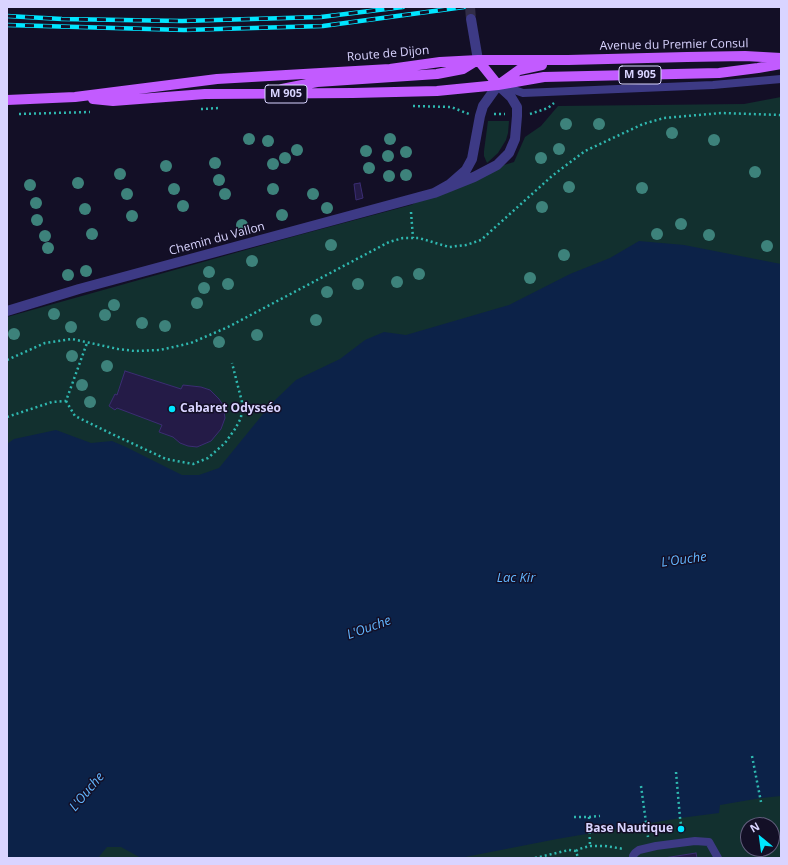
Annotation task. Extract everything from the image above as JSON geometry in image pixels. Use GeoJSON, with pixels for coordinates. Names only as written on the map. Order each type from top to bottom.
{"type":"FeatureCollection","features":[{"type":"Feature","properties":{"kind":"main road","name":"Avenue du Premier Consul"},"geometry":{"type":"LineString","coordinates":[[478,60],[568,60],[745,56],[781,58]]}},
{"type":"Feature","properties":{"kind":"main road"},"geometry":{"type":"LineString","coordinates":[[478,60],[498,84]]}},
{"type":"Feature","properties":{"kind":"main road","name":"Route de Dijon"},"geometry":{"type":"LineString","coordinates":[[256,94],[317,82],[437,74],[463,69],[478,60]]}},
{"type":"Feature","properties":{"kind":"main road","name":"Route de Dijon"},"geometry":{"type":"LineString","coordinates":[[7,100],[75,98],[217,79],[390,69],[440,62],[478,60]]}},
{"type":"Feature","properties":{"kind":"main road","name":"Avenue du Premier Consul"},"geometry":{"type":"LineString","coordinates":[[498,84],[519,70],[568,60]]}},
{"type":"Feature","properties":{"kind":"main road","name":"M 905"},"geometry":{"type":"LineString","coordinates":[[498,84],[544,77],[719,73],[781,64]]}},
{"type":"Feature","properties":{"kind":"main road","name":"Route de Dijon"},"geometry":{"type":"LineString","coordinates":[[75,98],[113,101],[204,94],[437,91],[498,84]]}},
{"type":"Feature","properties":{"kind":"street"},"geometry":{"type":"LineString","coordinates":[[471,19],[478,60]]}},
{"type":"Feature","properties":{"kind":"street","name":"Chemin du Vallon"},"geometry":{"type":"LineString","coordinates":[[7,311],[79,289],[410,200],[434,193],[474,177],[497,165],[509,153],[515,139],[517,107],[510,96],[498,84],[483,106],[480,114],[472,159],[466,170],[450,184],[434,193]]}},
{"type":"Feature","properties":{"kind":"lane","name":"M 905"},"geometry":{"type":"LineString","coordinates":[[498,84],[523,93],[713,85],[781,79]]}},
{"type":"Feature","properties":{"kind":"lane"},"geometry":{"type":"LineString","coordinates":[[634,855],[639,850],[650,847],[695,841],[709,842],[718,858]]}},
{"type":"Feature","properties":{"kind":"path"},"geometry":{"type":"LineString","coordinates":[[406,106],[451,107],[469,114],[480,114]]}},
{"type":"Feature","properties":{"kind":"path"},"geometry":{"type":"LineString","coordinates":[[195,109],[224,108]]}},
{"type":"Feature","properties":{"kind":"path"},"geometry":{"type":"LineString","coordinates":[[14,114],[95,112]]}},
{"type":"Feature","properties":{"kind":"path"},"geometry":{"type":"LineString","coordinates":[[7,360],[44,343],[72,339],[118,349],[135,350],[160,350],[191,343],[228,327],[389,242],[403,238],[418,238],[449,247],[466,245],[481,240],[552,176],[585,151],[643,124],[664,118],[722,113],[781,115]]}},
{"type":"Feature","properties":{"kind":"path"},"geometry":{"type":"LineString","coordinates":[[410,200],[413,238]]}},
{"type":"Feature","properties":{"kind":"path"},"geometry":{"type":"LineString","coordinates":[[66,402],[87,343]]}},
{"type":"Feature","properties":{"kind":"path"},"geometry":{"type":"LineString","coordinates":[[66,402],[75,416],[112,434],[166,459],[194,464],[208,458],[225,443],[235,430],[240,418],[242,402],[232,364]]}},
{"type":"Feature","properties":{"kind":"path"},"geometry":{"type":"LineString","coordinates":[[7,417],[52,402],[66,402]]}},
{"type":"Feature","properties":{"kind":"path"},"geometry":{"type":"LineString","coordinates":[[752,756],[761,802]]}},
{"type":"Feature","properties":{"kind":"path"},"geometry":{"type":"LineString","coordinates":[[676,772],[681,822]]}},
{"type":"Feature","properties":{"kind":"path"},"geometry":{"type":"LineString","coordinates":[[642,786],[647,827]]}},
{"type":"Feature","properties":{"kind":"path"},"geometry":{"type":"LineString","coordinates":[[574,817],[600,816]]}},
{"type":"Feature","properties":{"kind":"path"},"geometry":{"type":"LineString","coordinates":[[589,817],[590,846]]}},
{"type":"Feature","properties":{"kind":"path"},"geometry":{"type":"LineString","coordinates":[[535,858],[569,850],[576,851],[590,846],[605,846],[628,850],[634,855]]}},
{"type":"Feature","properties":{"kind":"path"},"geometry":{"type":"LineString","coordinates":[[576,851],[578,858]]}},
{"type":"Feature","properties":{"kind":"green space","name":"Lac Kir"},"geometry":{"type":"Polygon","coordinates":[[[781,97],[781,858],[7,858],[7,317],[411,205],[474,174],[514,162],[525,137],[541,126],[558,106],[744,104],[781,97]]]}},
{"type":"Feature","properties":{"kind":"green space"},"geometry":{"type":"Polygon","coordinates":[[[488,121],[509,121],[506,140],[498,153],[487,163],[484,156],[484,151],[488,121]]]}},
{"type":"Feature","properties":{"kind":"water","name":"Lac Kir"},"geometry":{"type":"Polygon","coordinates":[[[639,241],[684,245],[781,264],[781,796],[720,805],[719,813],[680,818],[557,839],[460,858],[141,858],[121,847],[107,847],[98,858],[7,858],[7,444],[14,439],[56,430],[91,443],[112,441],[182,475],[199,475],[219,468],[272,403],[296,380],[340,359],[365,340],[384,332],[406,335],[509,305],[570,274],[610,258],[639,241]]]}},
{"type":"Feature","properties":{"kind":"building"},"geometry":{"type":"Polygon","coordinates":[[[360,183],[363,198],[356,200],[354,184],[360,183]]]}},
{"type":"Feature","properties":{"kind":"building","name":"Cabaret Odysséo"},"geometry":{"type":"Polygon","coordinates":[[[125,371],[181,389],[183,385],[201,387],[210,390],[223,405],[225,418],[221,429],[211,441],[197,447],[188,446],[180,443],[173,437],[159,432],[162,425],[117,408],[115,410],[109,406],[115,394],[117,395],[125,371]]]}},
{"type":"Feature","properties":{"kind":"building"},"geometry":{"type":"Polygon","coordinates":[[[696,853],[697,858],[664,858],[696,853]]]}},
{"type":"Feature","properties":{"kind":"tunnel"},"geometry":{"type":"LineString","coordinates":[[470,7],[471,19]]}},
{"type":"Feature","properties":{"kind":"railway"},"geometry":{"type":"LineString","coordinates":[[7,16],[62,19],[182,21],[321,17],[403,7]]}},
{"type":"Feature","properties":{"kind":"railway"},"geometry":{"type":"LineString","coordinates":[[7,25],[184,30],[323,26],[464,7]]}},
{"type":"Feature","properties":{"kind":"place","name":"Cabaret Odysséo"},"geometry":{"type":"Point","coordinates":[172,409]}},
{"type":"Feature","properties":{"kind":"place","name":"Base Nautique"},"geometry":{"type":"Point","coordinates":[681,829]}},
{"type":"Feature","properties":{"kind":"water label","name":"L'Ouche"},"geometry":{"type":"Point","coordinates":[684,560]}},
{"type":"Feature","properties":{"kind":"water label","name":"L'Ouche"},"geometry":{"type":"Point","coordinates":[369,628]}},
{"type":"Feature","properties":{"kind":"water label","name":"L'Ouche"},"geometry":{"type":"Point","coordinates":[87,792]}}]}
